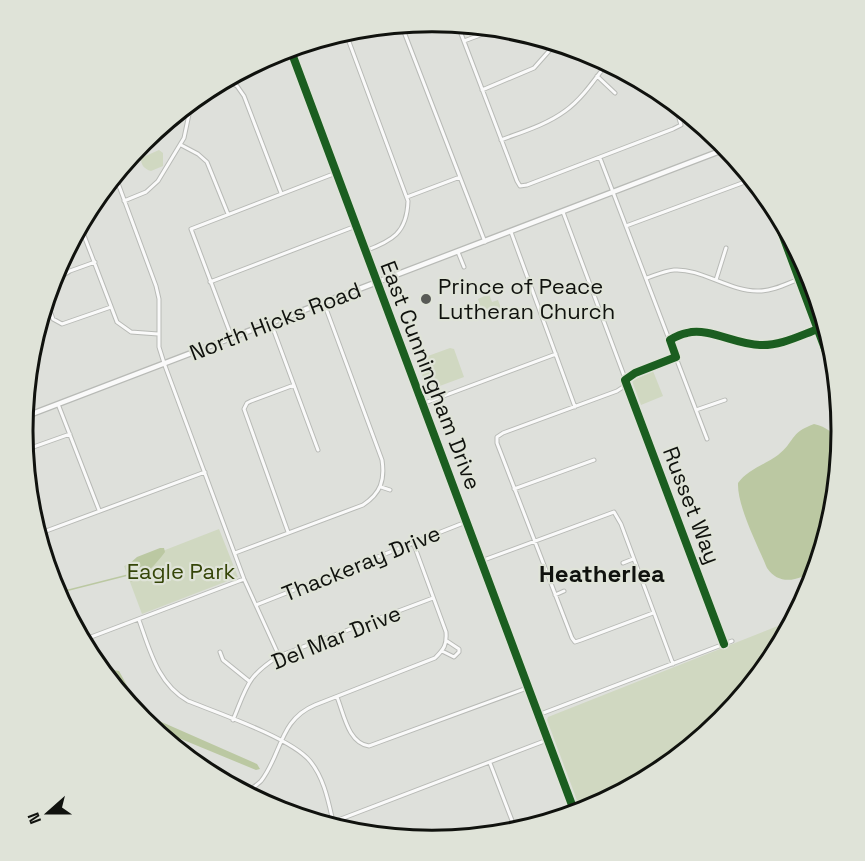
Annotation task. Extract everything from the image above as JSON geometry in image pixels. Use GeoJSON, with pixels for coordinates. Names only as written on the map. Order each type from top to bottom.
{"type":"FeatureCollection","features":[{"type":"Feature","properties":{"kind":"street"},"geometry":{"type":"LineString","coordinates":[[404,32],[484,242]]}},
{"type":"Feature","properties":{"kind":"street"},"geometry":{"type":"LineString","coordinates":[[460,32],[520,186],[600,158],[681,125],[679,117]]}},
{"type":"Feature","properties":{"kind":"street"},"geometry":{"type":"LineString","coordinates":[[464,42],[482,35]]}},
{"type":"Feature","properties":{"kind":"street"},"geometry":{"type":"LineString","coordinates":[[347,41],[407,197],[407,214],[399,231],[389,241],[365,251]]}},
{"type":"Feature","properties":{"kind":"street"},"geometry":{"type":"LineString","coordinates":[[482,90],[534,68],[550,50]]}},
{"type":"Feature","properties":{"kind":"street","name":"East Cunningham Drive"},"geometry":{"type":"LineString","coordinates":[[293,57],[572,804]]}},
{"type":"Feature","properties":{"kind":"street"},"geometry":{"type":"LineString","coordinates":[[501,140],[547,122],[565,111],[577,101],[602,70]]}},
{"type":"Feature","properties":{"kind":"street"},"geometry":{"type":"LineString","coordinates":[[597,76],[615,93]]}},
{"type":"Feature","properties":{"kind":"street"},"geometry":{"type":"LineString","coordinates":[[234,84],[244,96],[281,193]]}},
{"type":"Feature","properties":{"kind":"street"},"geometry":{"type":"LineString","coordinates":[[124,201],[153,186],[181,145],[187,131],[190,114]]}},
{"type":"Feature","properties":{"kind":"street"},"geometry":{"type":"LineString","coordinates":[[181,145],[207,162],[228,214]]}},
{"type":"Feature","properties":{"kind":"street","name":"North Hicks Road"},"geometry":{"type":"LineString","coordinates":[[34,413],[718,152]]}},
{"type":"Feature","properties":{"kind":"street"},"geometry":{"type":"LineString","coordinates":[[600,158],[707,439]]}},
{"type":"Feature","properties":{"kind":"street"},"geometry":{"type":"LineString","coordinates":[[232,338],[191,228],[336,173]]}},
{"type":"Feature","properties":{"kind":"street"},"geometry":{"type":"LineString","coordinates":[[407,197],[460,177]]}},
{"type":"Feature","properties":{"kind":"street"},"geometry":{"type":"LineString","coordinates":[[626,226],[744,182]]}},
{"type":"Feature","properties":{"kind":"street"},"geometry":{"type":"LineString","coordinates":[[118,185],[156,286],[159,299],[158,334],[164,363],[244,579],[279,656]]}},
{"type":"Feature","properties":{"kind":"street","name":"Russet Way"},"geometry":{"type":"LineString","coordinates":[[563,212],[724,644]]}},
{"type":"Feature","properties":{"kind":"street"},"geometry":{"type":"LineString","coordinates":[[210,282],[356,226]]}},
{"type":"Feature","properties":{"kind":"street"},"geometry":{"type":"LineString","coordinates":[[510,232],[574,406]]}},
{"type":"Feature","properties":{"kind":"street"},"geometry":{"type":"LineString","coordinates":[[84,236],[117,322],[125,329],[135,333],[158,334]]}},
{"type":"Feature","properties":{"kind":"street"},"geometry":{"type":"LineString","coordinates":[[716,280],[726,248]]}},
{"type":"Feature","properties":{"kind":"street"},"geometry":{"type":"LineString","coordinates":[[458,252],[464,267]]}},
{"type":"Feature","properties":{"kind":"street"},"geometry":{"type":"LineString","coordinates":[[789,252],[819,333]]}},
{"type":"Feature","properties":{"kind":"street"},"geometry":{"type":"LineString","coordinates":[[66,273],[94,262]]}},
{"type":"Feature","properties":{"kind":"street"},"geometry":{"type":"LineString","coordinates":[[647,278],[665,272],[682,270],[744,290],[759,291],[771,290],[799,279]]}},
{"type":"Feature","properties":{"kind":"street"},"geometry":{"type":"LineString","coordinates":[[235,553],[363,505],[375,497],[381,487],[384,473],[382,460],[324,303]]}},
{"type":"Feature","properties":{"kind":"street"},"geometry":{"type":"LineString","coordinates":[[51,313],[54,319],[62,324],[111,307]]}},
{"type":"Feature","properties":{"kind":"street"},"geometry":{"type":"LineString","coordinates":[[271,323],[318,450]]}},
{"type":"Feature","properties":{"kind":"street"},"geometry":{"type":"LineString","coordinates":[[670,340],[688,332],[696,332],[746,344],[769,345],[788,341],[818,329]]}},
{"type":"Feature","properties":{"kind":"street"},"geometry":{"type":"LineString","coordinates":[[422,404],[555,354]]}},
{"type":"Feature","properties":{"kind":"street"},"geometry":{"type":"LineString","coordinates":[[653,613],[575,642],[498,447],[497,437],[617,391],[635,373],[676,357]]}},
{"type":"Feature","properties":{"kind":"street"},"geometry":{"type":"LineString","coordinates":[[288,532],[244,409],[247,403],[294,385]]}},
{"type":"Feature","properties":{"kind":"street"},"geometry":{"type":"LineString","coordinates":[[696,410],[725,400]]}},
{"type":"Feature","properties":{"kind":"street"},"geometry":{"type":"LineString","coordinates":[[58,404],[99,510]]}},
{"type":"Feature","properties":{"kind":"street"},"geometry":{"type":"LineString","coordinates":[[34,447],[70,434]]}},
{"type":"Feature","properties":{"kind":"street"},"geometry":{"type":"LineString","coordinates":[[514,489],[594,460]]}},
{"type":"Feature","properties":{"kind":"street"},"geometry":{"type":"LineString","coordinates":[[46,531],[205,472]]}},
{"type":"Feature","properties":{"kind":"street"},"geometry":{"type":"LineString","coordinates":[[381,487],[390,490]]}},
{"type":"Feature","properties":{"kind":"street"},"geometry":{"type":"LineString","coordinates":[[481,561],[614,512],[673,664]]}},
{"type":"Feature","properties":{"kind":"street","name":"Thackeray Drive"},"geometry":{"type":"LineString","coordinates":[[256,605],[466,522]]}},
{"type":"Feature","properties":{"kind":"street"},"geometry":{"type":"LineString","coordinates":[[254,787],[260,782],[269,767],[292,721],[302,712],[435,658],[442,651],[447,641],[446,632],[413,542]]}},
{"type":"Feature","properties":{"kind":"street"},"geometry":{"type":"LineString","coordinates":[[623,563],[633,559]]}},
{"type":"Feature","properties":{"kind":"street"},"geometry":{"type":"LineString","coordinates":[[91,637],[244,579]]}},
{"type":"Feature","properties":{"kind":"street"},"geometry":{"type":"LineString","coordinates":[[555,595],[564,591]]}},
{"type":"Feature","properties":{"kind":"street","name":"Del Mar Drive"},"geometry":{"type":"LineString","coordinates":[[233,720],[249,681],[264,666],[279,656],[433,598]]}},
{"type":"Feature","properties":{"kind":"street"},"geometry":{"type":"LineString","coordinates":[[139,620],[155,663],[167,683],[184,698],[297,749],[310,761],[318,774],[332,817]]}},
{"type":"Feature","properties":{"kind":"street"},"geometry":{"type":"LineString","coordinates":[[442,651],[454,657],[459,652],[459,649],[447,641]]}},
{"type":"Feature","properties":{"kind":"street"},"geometry":{"type":"LineString","coordinates":[[538,715],[732,641]]}},
{"type":"Feature","properties":{"kind":"street"},"geometry":{"type":"LineString","coordinates":[[220,652],[223,660],[249,681]]}},
{"type":"Feature","properties":{"kind":"street"},"geometry":{"type":"LineString","coordinates":[[337,697],[354,739],[363,745],[373,746],[527,688]]}},
{"type":"Feature","properties":{"kind":"street"},"geometry":{"type":"LineString","coordinates":[[345,820],[547,740]]}},
{"type":"Feature","properties":{"kind":"street"},"geometry":{"type":"LineString","coordinates":[[490,763],[512,821]]}},
{"type":"Feature","properties":{"kind":"green space"},"geometry":{"type":"Polygon","coordinates":[[[159,150],[163,153],[163,166],[151,171],[142,165],[141,158],[159,150]]]}},
{"type":"Feature","properties":{"kind":"green space"},"geometry":{"type":"Polygon","coordinates":[[[489,294],[492,302],[498,300],[502,311],[497,313],[494,319],[483,314],[478,299],[489,294]]]}},
{"type":"Feature","properties":{"kind":"green space"},"geometry":{"type":"Polygon","coordinates":[[[450,348],[454,349],[464,377],[437,387],[425,383],[417,360],[450,348]]]}},
{"type":"Feature","properties":{"kind":"green space"},"geometry":{"type":"Polygon","coordinates":[[[653,371],[663,396],[641,405],[632,381],[653,371]]]}},
{"type":"Feature","properties":{"kind":"green space","name":"Eagle Park"},"geometry":{"type":"Polygon","coordinates":[[[219,529],[238,577],[142,614],[124,566],[219,529]]]}},
{"type":"Feature","properties":{"kind":"green space"},"geometry":{"type":"Polygon","coordinates":[[[781,625],[749,673],[715,713],[696,730],[632,776],[585,799],[578,802],[547,720],[548,717],[781,625]]]}},
{"type":"Feature","properties":{"kind":"shaded area"},"geometry":{"type":"Polygon","coordinates":[[[814,424],[831,433],[828,483],[818,534],[804,576],[797,579],[784,580],[772,574],[767,568],[744,514],[738,483],[751,471],[778,455],[796,434],[814,424]]]}},
{"type":"Feature","properties":{"kind":"shaded area"},"geometry":{"type":"Polygon","coordinates":[[[164,548],[165,552],[158,561],[146,573],[131,582],[128,579],[128,565],[137,557],[164,548]]]}},
{"type":"Feature","properties":{"kind":"shaded area"},"geometry":{"type":"Polygon","coordinates":[[[114,670],[119,671],[129,689],[114,670]]]}},
{"type":"Feature","properties":{"kind":"shaded area"},"geometry":{"type":"Polygon","coordinates":[[[159,721],[257,764],[260,769],[256,770],[179,738],[159,721]]]}},
{"type":"Feature","properties":{"kind":"waterway"},"geometry":{"type":"LineString","coordinates":[[67,590],[128,575]]}},
{"type":"Feature","properties":{"kind":"cycle path"},"geometry":{"type":"LineString","coordinates":[[293,57],[572,804]]}},
{"type":"Feature","properties":{"kind":"cycle path"},"geometry":{"type":"LineString","coordinates":[[789,252],[820,335]]}},
{"type":"Feature","properties":{"kind":"cycle path"},"geometry":{"type":"LineString","coordinates":[[724,644],[625,380],[635,373],[676,357],[670,340],[685,333],[704,332],[751,344],[767,345],[789,340],[818,329]]}},
{"type":"Feature","properties":{"kind":"place","name":"Prince of Peace Lutheran Church"},"geometry":{"type":"Point","coordinates":[426,299]}},
{"type":"Feature","properties":{"kind":"district","name":"Heatherlea"},"geometry":{"type":"Point","coordinates":[602,574]}}]}
